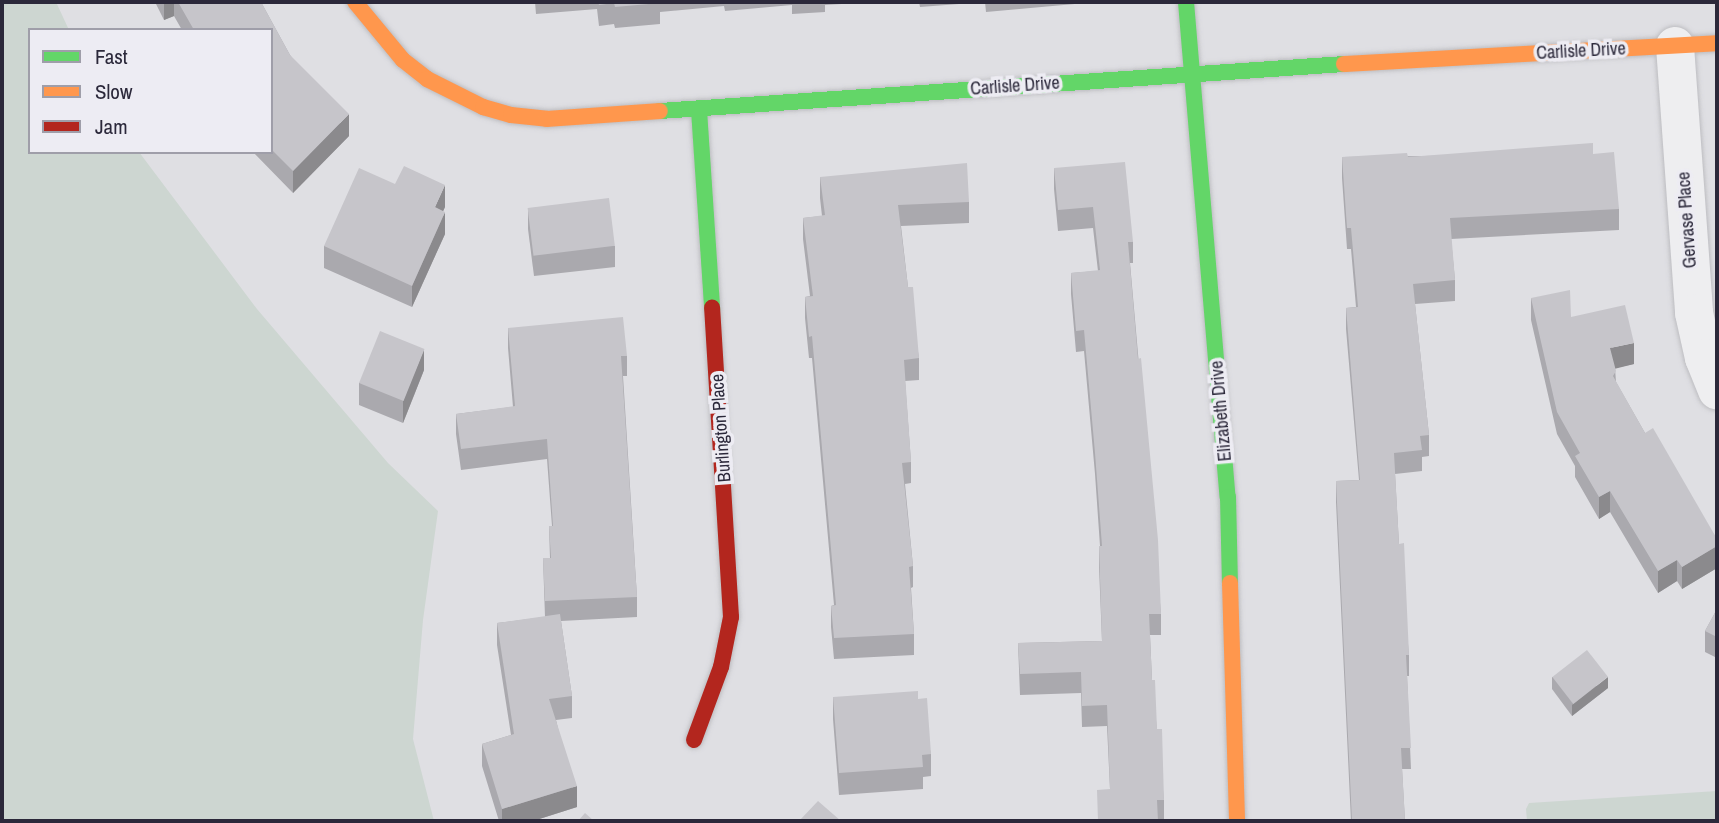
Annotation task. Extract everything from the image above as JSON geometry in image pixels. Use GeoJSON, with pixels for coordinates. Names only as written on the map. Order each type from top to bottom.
{"type":"FeatureCollection","features":[{"type":"Feature","properties":{"kind":"street","name":"Carlisle Drive"},"geometry":{"type":"LineString","coordinates":[[355,2],[403,60],[455,95],[511,115],[547,118],[699,110],[1192,73],[1717,43]]}},
{"type":"Feature","properties":{"kind":"street","name":"Elizabeth Drive"},"geometry":{"type":"LineString","coordinates":[[1186,2],[1228,497],[1237,821]]}},
{"type":"Feature","properties":{"kind":"street","name":"Gervase Place"},"geometry":{"type":"LineString","coordinates":[[1675,46],[1694,313],[1704,358],[1717,390]]}},
{"type":"Feature","properties":{"kind":"street","name":"Burlington Place"},"geometry":{"type":"LineString","coordinates":[[694,740],[721,667],[730,617],[731,589],[699,110]]}},
{"type":"Feature","properties":{"kind":"shaded area"},"geometry":{"type":"Polygon","coordinates":[[[2,2],[56,2],[68,28],[28,28],[28,154],[141,154],[257,309],[388,463],[438,511],[423,620],[413,739],[434,821],[2,821],[2,2]]]}},
{"type":"Feature","properties":{"kind":"shaded area"},"geometry":{"type":"Polygon","coordinates":[[[1717,791],[1717,821],[1527,821],[1526,809],[1529,803],[1717,791]]]}},
{"type":"Feature","properties":{"kind":"building"},"geometry":{"type":"Polygon","coordinates":[[[178,2],[261,2],[290,55],[349,114],[293,171],[273,151],[273,28],[193,28],[178,2]]]}},
{"type":"Feature","properties":{"kind":"building"},"geometry":{"type":"Polygon","coordinates":[[[598,2],[660,3],[615,7],[614,3],[599,5],[598,2]]]}},
{"type":"Feature","properties":{"kind":"building"},"geometry":{"type":"Polygon","coordinates":[[[1593,143],[1593,154],[1614,152],[1619,209],[1450,218],[1455,280],[1413,284],[1429,435],[1420,436],[1422,450],[1394,453],[1399,544],[1404,543],[1409,655],[1406,655],[1411,748],[1401,748],[1405,821],[1352,821],[1336,481],[1360,480],[1346,308],[1358,307],[1351,228],[1347,228],[1342,157],[1407,153],[1408,157],[1593,143]]]}},
{"type":"Feature","properties":{"kind":"building"},"geometry":{"type":"Polygon","coordinates":[[[1125,162],[1133,242],[1128,242],[1138,359],[1141,358],[1158,540],[1161,614],[1149,614],[1157,729],[1162,729],[1164,800],[1157,800],[1158,821],[1098,821],[1097,790],[1110,789],[1107,705],[1082,706],[1081,672],[1020,674],[1018,643],[1102,641],[1099,546],[1102,546],[1095,453],[1084,330],[1076,331],[1071,273],[1100,270],[1093,207],[1058,210],[1054,168],[1125,162]]]}},
{"type":"Feature","properties":{"kind":"building"},"geometry":{"type":"Polygon","coordinates":[[[967,163],[969,202],[898,205],[908,287],[913,287],[919,358],[904,360],[911,462],[902,463],[913,566],[909,567],[914,634],[834,638],[831,606],[836,605],[812,336],[809,337],[805,297],[813,296],[803,218],[825,215],[820,177],[967,163]]]}},
{"type":"Feature","properties":{"kind":"building"},"geometry":{"type":"Polygon","coordinates":[[[404,166],[445,185],[435,207],[445,212],[412,286],[324,246],[359,168],[395,184],[404,166]]]}},
{"type":"Feature","properties":{"kind":"building"},"geometry":{"type":"Polygon","coordinates":[[[609,198],[615,246],[533,256],[528,208],[609,198]]]}},
{"type":"Feature","properties":{"kind":"building"},"geometry":{"type":"Polygon","coordinates":[[[1570,290],[1571,317],[1625,305],[1634,343],[1610,348],[1616,371],[1613,376],[1645,433],[1653,428],[1717,539],[1717,546],[1682,567],[1677,560],[1658,571],[1610,491],[1599,497],[1575,456],[1580,453],[1557,412],[1531,298],[1570,290]]]}},
{"type":"Feature","properties":{"kind":"building"},"geometry":{"type":"Polygon","coordinates":[[[623,317],[627,356],[621,356],[637,597],[545,601],[543,558],[551,558],[549,526],[553,526],[547,439],[461,449],[456,414],[515,406],[508,328],[623,317]]]}},
{"type":"Feature","properties":{"kind":"building"},"geometry":{"type":"Polygon","coordinates":[[[380,331],[425,349],[404,401],[359,383],[380,331]]]}},
{"type":"Feature","properties":{"kind":"building"},"geometry":{"type":"Polygon","coordinates":[[[1717,609],[1717,637],[1705,631],[1717,609]]]}},
{"type":"Feature","properties":{"kind":"building"},"geometry":{"type":"Polygon","coordinates":[[[560,614],[572,696],[549,699],[577,786],[502,809],[482,744],[514,734],[497,623],[560,614]]]}},
{"type":"Feature","properties":{"kind":"building"},"geometry":{"type":"Polygon","coordinates":[[[1587,650],[1608,677],[1573,704],[1552,677],[1587,650]]]}},
{"type":"Feature","properties":{"kind":"building"},"geometry":{"type":"Polygon","coordinates":[[[918,691],[918,699],[927,698],[931,754],[922,755],[923,767],[839,773],[833,697],[918,691]]]}},
{"type":"Feature","properties":{"kind":"building"},"geometry":{"type":"Polygon","coordinates":[[[818,801],[841,821],[799,821],[818,801]]]}},
{"type":"Feature","properties":{"kind":"building"},"geometry":{"type":"Polygon","coordinates":[[[585,813],[594,821],[578,821],[585,813]]]}},
{"type":"Feature","properties":{"kind":"traffic: fast"},"geometry":{"type":"LineString","coordinates":[[1186,2],[1228,497],[1230,583]]}},
{"type":"Feature","properties":{"kind":"traffic: fast"},"geometry":{"type":"LineString","coordinates":[[660,111],[1344,64]]}},
{"type":"Feature","properties":{"kind":"traffic: fast"},"geometry":{"type":"LineString","coordinates":[[699,110],[712,308]]}},
{"type":"Feature","properties":{"kind":"traffic: slow"},"geometry":{"type":"LineString","coordinates":[[355,2],[403,60],[427,79],[483,107],[511,115],[547,119],[660,111]]}},
{"type":"Feature","properties":{"kind":"traffic: slow"},"geometry":{"type":"LineString","coordinates":[[1344,64],[1717,43]]}},
{"type":"Feature","properties":{"kind":"traffic: slow"},"geometry":{"type":"LineString","coordinates":[[1230,583],[1237,821]]}},
{"type":"Feature","properties":{"kind":"traffic: jam"},"geometry":{"type":"LineString","coordinates":[[694,740],[721,667],[731,617],[712,308]]}}]}
